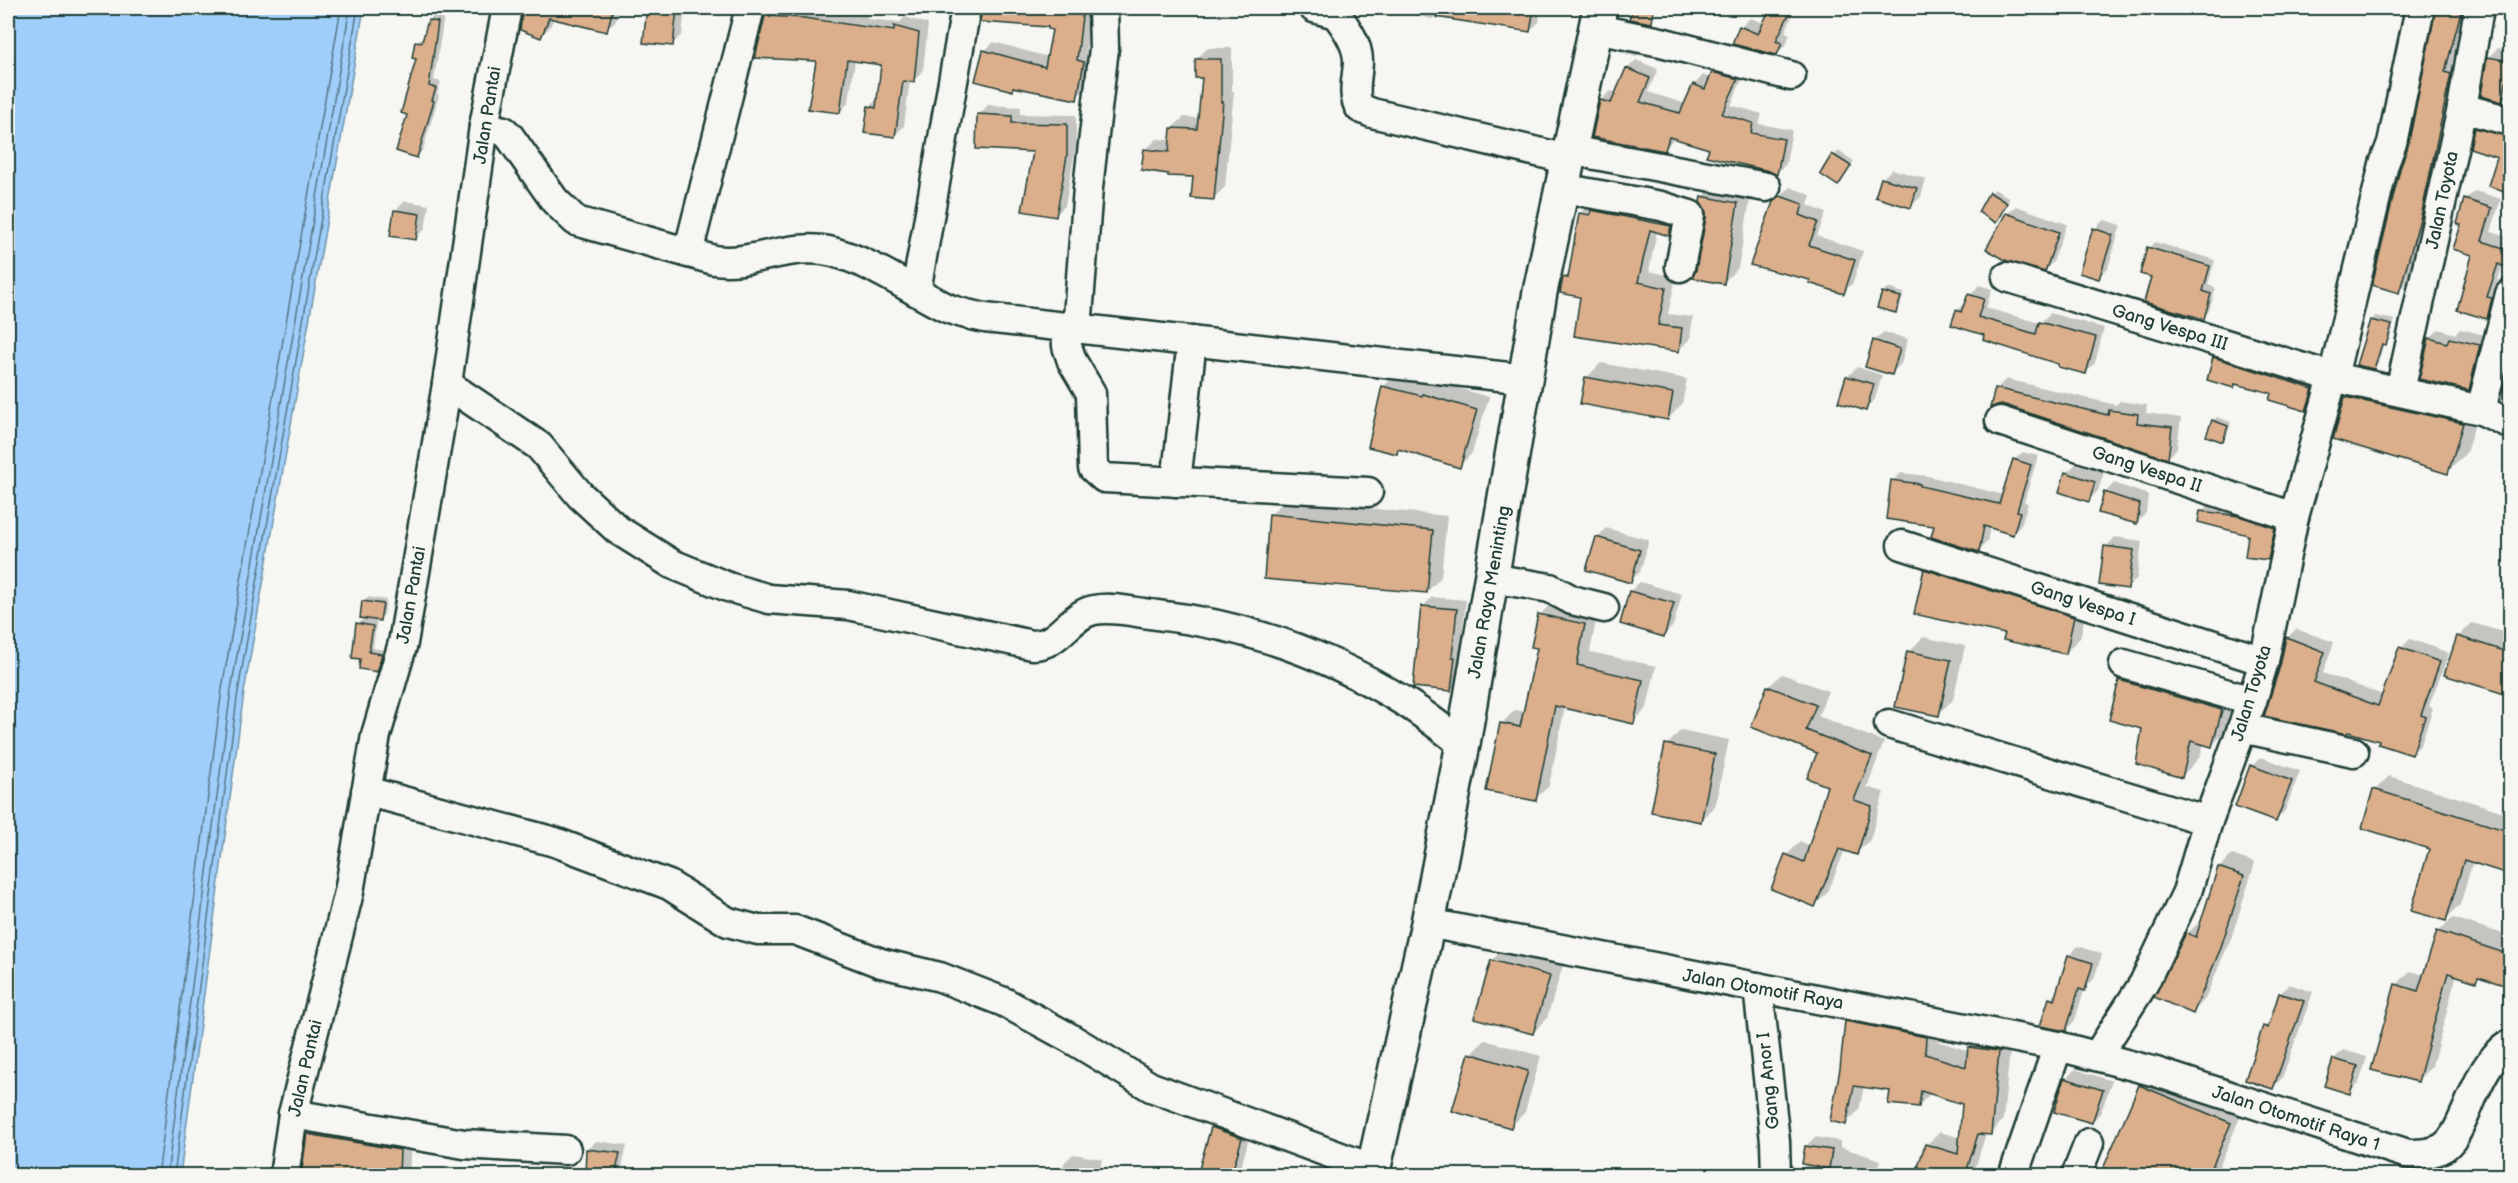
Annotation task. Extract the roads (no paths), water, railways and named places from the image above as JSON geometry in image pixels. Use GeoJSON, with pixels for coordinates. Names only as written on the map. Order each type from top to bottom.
{"type":"FeatureCollection","features":[{"type":"Feature","properties":{"kind":"highway","name":"Jalan Raya Meninting"},"geometry":{"type":"LineString","coordinates":[[1373,1172],[1428,923],[1463,744],[1526,379],[1566,166],[1598,18]]}},
{"type":"Feature","properties":{"kind":"street","name":"Jalan Pantai"},"geometry":{"type":"LineString","coordinates":[[284,1176],[293,1114],[349,892],[376,735],[403,643],[447,384],[484,126],[507,8]]}},
{"type":"Feature","properties":{"kind":"street"},"geometry":{"type":"LineString","coordinates":[[688,253],[750,8]]}},
{"type":"Feature","properties":{"kind":"street"},"geometry":{"type":"LineString","coordinates":[[916,291],[966,8]]}},
{"type":"Feature","properties":{"kind":"street"},"geometry":{"type":"LineString","coordinates":[[1103,8],[1104,48],[1071,329],[1067,346],[1072,362],[1091,393],[1093,468],[1104,478],[1368,492]]}},
{"type":"Feature","properties":{"kind":"street"},"geometry":{"type":"LineString","coordinates":[[1314,8],[1336,14],[1355,47],[1358,59],[1356,99],[1360,108],[1566,166],[1661,206],[1690,214],[1680,267]]}},
{"type":"Feature","properties":{"kind":"street","name":"Jalan Toyota"},"geometry":{"type":"LineString","coordinates":[[2097,1056],[2144,983],[2187,892],[2208,821],[2252,701],[2264,661],[2294,517],[2333,377],[2384,164],[2392,144],[2420,8]]}},
{"type":"Feature","properties":{"kind":"street","name":"Jalan Toyota"},"geometry":{"type":"LineString","coordinates":[[2400,391],[2462,108],[2479,8]]}},
{"type":"Feature","properties":{"kind":"street"},"geometry":{"type":"LineString","coordinates":[[1598,18],[1661,42],[1791,76]]}},
{"type":"Feature","properties":{"kind":"street"},"geometry":{"type":"LineString","coordinates":[[2462,108],[2511,121]]}},
{"type":"Feature","properties":{"kind":"street"},"geometry":{"type":"LineString","coordinates":[[484,126],[504,131],[510,137],[555,201],[576,221],[688,253],[726,262],[789,249],[831,251],[866,263],[947,309],[985,318],[1526,379]]}},
{"type":"Feature","properties":{"kind":"street"},"geometry":{"type":"LineString","coordinates":[[1566,166],[1766,187]]}},
{"type":"Feature","properties":{"kind":"street","name":"Gang Vespa III"},"geometry":{"type":"LineString","coordinates":[[2007,277],[2333,377]]}},
{"type":"Feature","properties":{"kind":"street"},"geometry":{"type":"LineString","coordinates":[[2481,410],[2511,294]]}},
{"type":"Feature","properties":{"kind":"street"},"geometry":{"type":"LineString","coordinates":[[1176,483],[1192,341]]}},
{"type":"Feature","properties":{"kind":"street"},"geometry":{"type":"LineString","coordinates":[[2333,377],[2481,410],[2511,424]]}},
{"type":"Feature","properties":{"kind":"street"},"geometry":{"type":"LineString","coordinates":[[447,384],[539,446],[580,495],[618,530],[672,564],[728,587],[769,599],[848,605],[1032,645],[1050,642],[1080,616],[1094,610],[1168,616],[1226,626],[1298,648],[1354,674],[1408,704],[1463,744]]}},
{"type":"Feature","properties":{"kind":"street","name":"Gang Vespa II"},"geometry":{"type":"LineString","coordinates":[[2000,421],[2294,517]]}},
{"type":"Feature","properties":{"kind":"street","name":"Gang Vespa I"},"geometry":{"type":"LineString","coordinates":[[1902,545],[2264,661]]}},
{"type":"Feature","properties":{"kind":"street"},"geometry":{"type":"LineString","coordinates":[[1491,579],[1550,588],[1572,600],[1604,608]]}},
{"type":"Feature","properties":{"kind":"street"},"geometry":{"type":"LineString","coordinates":[[2124,664],[2252,701]]}},
{"type":"Feature","properties":{"kind":"street"},"geometry":{"type":"LineString","coordinates":[[1889,724],[2208,821]]}},
{"type":"Feature","properties":{"kind":"street"},"geometry":{"type":"LineString","coordinates":[[2242,728],[2354,752]]}},
{"type":"Feature","properties":{"kind":"street"},"geometry":{"type":"LineString","coordinates":[[366,791],[555,842],[669,885],[728,922],[758,930],[795,930],[881,963],[951,981],[1004,1002],[1070,1038],[1150,1087],[1373,1172]]}},
{"type":"Feature","properties":{"kind":"street","name":"Jalan Otomotif Raya"},"geometry":{"type":"LineString","coordinates":[[1428,923],[2058,1046],[2097,1056]]}},
{"type":"Feature","properties":{"kind":"street","name":"Gang Anor I"},"geometry":{"type":"LineString","coordinates":[[1758,987],[1775,1141],[1776,1176]]}},
{"type":"Feature","properties":{"kind":"street","name":"Jalan Otomotif Raya 1"},"geometry":{"type":"LineString","coordinates":[[2097,1056],[2156,1072],[2408,1154],[2426,1153],[2446,1144],[2459,1130],[2489,1063],[2500,1051],[2511,1044]]}},
{"type":"Feature","properties":{"kind":"street"},"geometry":{"type":"LineString","coordinates":[[2013,1176],[2058,1046]]}},
{"type":"Feature","properties":{"kind":"street"},"geometry":{"type":"LineString","coordinates":[[293,1114],[405,1136],[464,1144],[566,1149]]}},
{"type":"Feature","properties":{"kind":"street"},"geometry":{"type":"LineString","coordinates":[[2076,1176],[2089,1143]]}},
{"type":"Feature","properties":{"kind":"water"},"geometry":{"type":"Polygon","coordinates":[[[8,8],[364,8],[244,692],[180,1175],[8,1175],[8,8]]]}}]}
